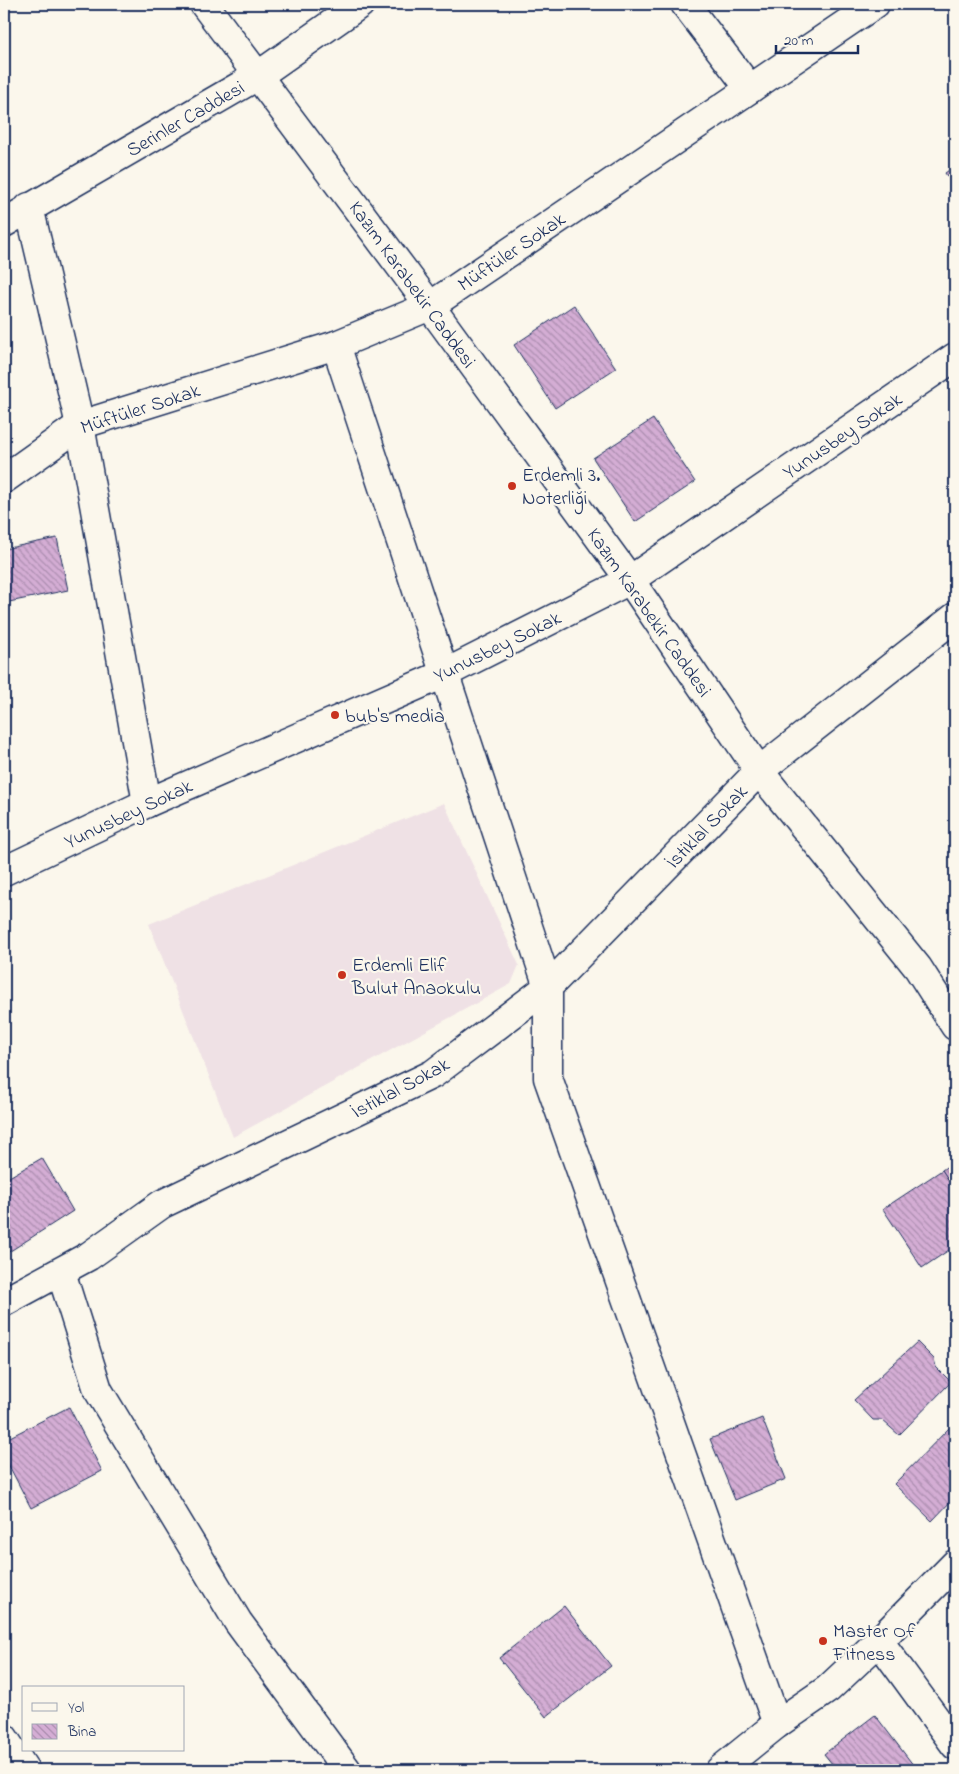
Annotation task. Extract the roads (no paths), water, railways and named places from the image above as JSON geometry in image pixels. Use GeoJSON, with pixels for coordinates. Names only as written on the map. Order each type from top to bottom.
{"type":"FeatureCollection","features":[{"type":"Feature","properties":{"kind":"street","name":"Kazım Karabekir Caddesi"},"geometry":{"type":"LineString","coordinates":[[204,4],[430,306],[630,580],[759,771],[918,968],[955,1026]]}},
{"type":"Feature","properties":{"kind":"street","name":"Serinler Caddesi"},"geometry":{"type":"LineString","coordinates":[[4,223],[259,75],[360,4]]}},
{"type":"Feature","properties":{"kind":"street"},"geometry":{"type":"LineString","coordinates":[[685,4],[750,89]]}},
{"type":"Feature","properties":{"kind":"street","name":"Müftüler Sokak"},"geometry":{"type":"LineString","coordinates":[[4,479],[80,425],[336,345],[430,306],[875,4]]}},
{"type":"Feature","properties":{"kind":"street"},"geometry":{"type":"LineString","coordinates":[[29,207],[80,425],[147,803]]}},
{"type":"Feature","properties":{"kind":"street"},"geometry":{"type":"LineString","coordinates":[[336,345],[548,987],[548,1078],[777,1724]]}},
{"type":"Feature","properties":{"kind":"street","name":"Yunusbey Sokak"},"geometry":{"type":"LineString","coordinates":[[4,870],[147,803],[444,674],[630,580],[955,357]]}},
{"type":"Feature","properties":{"kind":"street","name":"İstiklal Sokak"},"geometry":{"type":"LineString","coordinates":[[4,1302],[89,1256],[162,1204],[433,1074],[548,987],[759,771],[955,617]]}},
{"type":"Feature","properties":{"kind":"street"},"geometry":{"type":"LineString","coordinates":[[61,1272],[98,1390],[238,1622],[347,1770]]}},
{"type":"Feature","properties":{"kind":"street"},"geometry":{"type":"LineString","coordinates":[[720,1770],[777,1724],[828,1689],[879,1641],[955,1564]]}},
{"type":"Feature","properties":{"kind":"street"},"geometry":{"type":"LineString","coordinates":[[879,1641],[955,1745]]}},
{"type":"Feature","properties":{"kind":"street"},"geometry":{"type":"LineString","coordinates":[[4,1738],[25,1770]]}},
{"type":"Feature","properties":{"kind":"place","name":"Erdemli 3. Noterliği"},"geometry":{"type":"Point","coordinates":[512,486]}},
{"type":"Feature","properties":{"kind":"place","name":"bub's media"},"geometry":{"type":"Point","coordinates":[335,715]}},
{"type":"Feature","properties":{"kind":"place","name":"Erdemli Elif Bulut Anaokulu"},"geometry":{"type":"Point","coordinates":[342,975]}},
{"type":"Feature","properties":{"kind":"place","name":"Master Of Fitness"},"geometry":{"type":"Point","coordinates":[823,1641]}}]}
